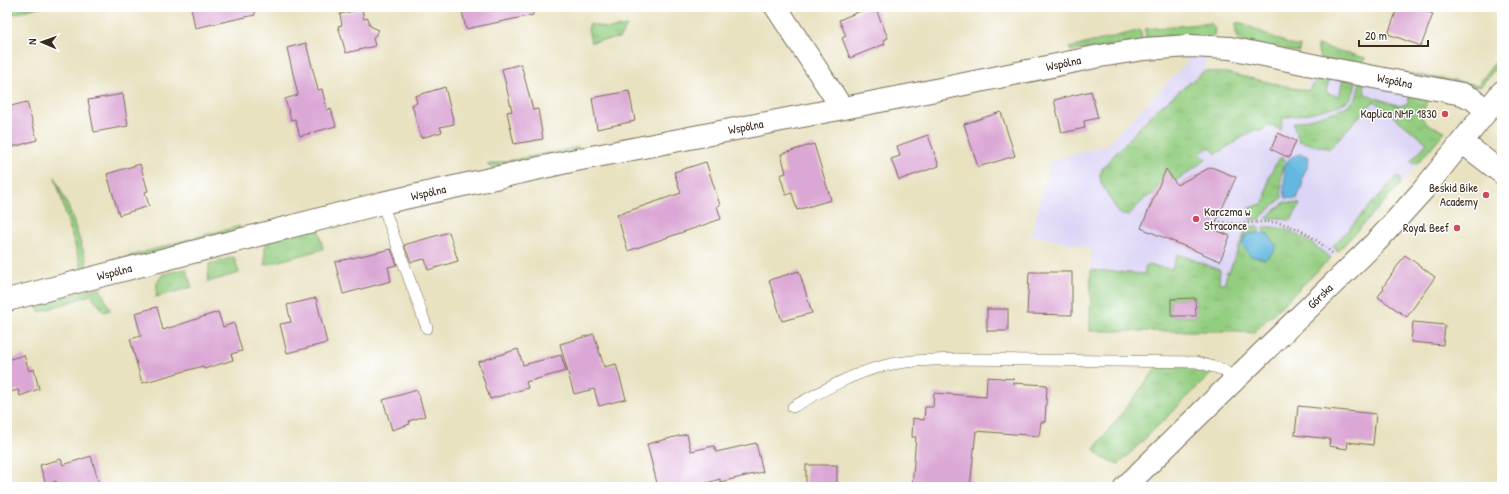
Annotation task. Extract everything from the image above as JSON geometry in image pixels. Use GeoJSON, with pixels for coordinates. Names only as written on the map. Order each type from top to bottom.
{"type":"FeatureCollection","features":[{"type":"Feature","properties":{"kind":"street"},"geometry":{"type":"LineString","coordinates":[[776,7],[842,108]]}},
{"type":"Feature","properties":{"kind":"street","name":"Wspólna"},"geometry":{"type":"LineString","coordinates":[[7,300],[382,203],[571,161],[916,94],[1100,56],[1144,49],[1190,46],[1230,48],[1462,94],[1472,99],[1487,111]]}},
{"type":"Feature","properties":{"kind":"street","name":"Górska"},"geometry":{"type":"LineString","coordinates":[[1125,487],[1378,240],[1424,189],[1502,92]]}},
{"type":"Feature","properties":{"kind":"street"},"geometry":{"type":"LineString","coordinates":[[1462,142],[1502,173]]}},
{"type":"Feature","properties":{"kind":"lane"},"geometry":{"type":"LineString","coordinates":[[382,203],[426,328]]}},
{"type":"Feature","properties":{"kind":"lane"},"geometry":{"type":"LineString","coordinates":[[793,407],[823,390],[856,375],[884,366],[915,361],[954,359],[1196,362],[1221,369],[1237,379]]}},
{"type":"Feature","properties":{"kind":"path"},"geometry":{"type":"LineString","coordinates":[[1216,221],[1226,224],[1276,222],[1285,224],[1307,234],[1336,256]]}},
{"type":"Feature","properties":{"kind":"shaded area"},"geometry":{"type":"Polygon","coordinates":[[[1185,53],[1206,54],[1205,71],[1227,73],[1307,91],[1312,72],[1429,96],[1421,117],[1427,124],[1445,131],[1391,196],[1368,221],[1253,333],[1239,331],[1090,331],[1091,248],[1031,235],[1050,161],[1106,145],[1187,63],[1185,53]]]}},
{"type":"Feature","properties":{"kind":"green space"},"geometry":{"type":"Polygon","coordinates":[[[7,7],[38,7],[7,16],[7,7]]]}},
{"type":"Feature","properties":{"kind":"green space"},"geometry":{"type":"Polygon","coordinates":[[[1211,23],[1215,29],[1211,40],[1146,42],[1145,29],[1211,23]]]}},
{"type":"Feature","properties":{"kind":"green space"},"geometry":{"type":"Polygon","coordinates":[[[1236,23],[1242,23],[1293,46],[1300,46],[1299,52],[1244,44],[1237,35],[1236,23]]]}},
{"type":"Feature","properties":{"kind":"green space"},"geometry":{"type":"Polygon","coordinates":[[[590,24],[609,29],[627,26],[620,38],[591,42],[588,29],[590,24]]]}},
{"type":"Feature","properties":{"kind":"green space"},"geometry":{"type":"Polygon","coordinates":[[[1141,30],[1142,43],[1071,51],[1069,48],[1141,30]]]}},
{"type":"Feature","properties":{"kind":"green space"},"geometry":{"type":"Polygon","coordinates":[[[1317,45],[1366,58],[1361,65],[1320,59],[1317,45]]]}},
{"type":"Feature","properties":{"kind":"green space"},"geometry":{"type":"Polygon","coordinates":[[[1502,53],[1502,61],[1480,87],[1451,83],[1388,70],[1478,85],[1502,53]]]}},
{"type":"Feature","properties":{"kind":"green space"},"geometry":{"type":"Polygon","coordinates":[[[1204,71],[1227,73],[1308,91],[1318,79],[1330,76],[1326,93],[1339,96],[1343,79],[1356,81],[1350,99],[1345,102],[1319,111],[1283,118],[1281,130],[1270,125],[1259,132],[1256,129],[1216,154],[1210,147],[1200,153],[1206,159],[1190,172],[1146,198],[1128,215],[1122,215],[1118,212],[1101,183],[1100,175],[1103,167],[1154,112],[1204,71]]]}},
{"type":"Feature","properties":{"kind":"green space"},"geometry":{"type":"Polygon","coordinates":[[[1360,82],[1364,83],[1365,94],[1400,106],[1408,103],[1410,93],[1429,96],[1421,117],[1427,124],[1445,131],[1418,163],[1410,162],[1427,143],[1374,101],[1329,149],[1299,141],[1293,123],[1324,115],[1347,106],[1356,98],[1360,82]]]}},
{"type":"Feature","properties":{"kind":"green space"},"geometry":{"type":"Polygon","coordinates":[[[579,147],[580,152],[495,169],[487,165],[579,147]]]}},
{"type":"Feature","properties":{"kind":"green space"},"geometry":{"type":"Polygon","coordinates":[[[1281,157],[1285,159],[1281,184],[1282,198],[1261,217],[1261,219],[1250,220],[1249,208],[1262,204],[1265,200],[1269,176],[1281,157]]]}},
{"type":"Feature","properties":{"kind":"green space"},"geometry":{"type":"Polygon","coordinates":[[[1397,176],[1400,178],[1400,185],[1338,251],[1333,246],[1397,176]]]}},
{"type":"Feature","properties":{"kind":"green space"},"geometry":{"type":"Polygon","coordinates":[[[55,177],[70,211],[86,259],[87,272],[82,270],[55,177]]]}},
{"type":"Feature","properties":{"kind":"green space"},"geometry":{"type":"Polygon","coordinates":[[[1285,202],[1300,204],[1291,221],[1282,218],[1266,218],[1285,202]]]}},
{"type":"Feature","properties":{"kind":"green space"},"geometry":{"type":"Polygon","coordinates":[[[240,226],[238,233],[111,267],[106,263],[183,241],[240,226]]]}},
{"type":"Feature","properties":{"kind":"green space"},"geometry":{"type":"Polygon","coordinates":[[[1259,226],[1259,233],[1246,235],[1268,234],[1264,233],[1264,227],[1275,227],[1293,232],[1331,258],[1253,333],[1239,331],[1090,331],[1091,270],[1144,274],[1146,265],[1172,269],[1178,254],[1220,270],[1219,283],[1225,283],[1227,271],[1229,272],[1247,227],[1259,226]],[[1195,298],[1171,299],[1171,316],[1196,316],[1195,298]]]}},
{"type":"Feature","properties":{"kind":"green space"},"geometry":{"type":"Polygon","coordinates":[[[318,227],[323,249],[265,265],[265,241],[318,227]]]}},
{"type":"Feature","properties":{"kind":"green space"},"geometry":{"type":"Polygon","coordinates":[[[234,257],[239,273],[208,282],[209,264],[234,257]]]}},
{"type":"Feature","properties":{"kind":"green space"},"geometry":{"type":"Polygon","coordinates":[[[186,269],[192,287],[156,297],[157,283],[163,274],[186,269]]]}},
{"type":"Feature","properties":{"kind":"green space"},"geometry":{"type":"Polygon","coordinates":[[[100,288],[110,310],[104,312],[91,295],[40,312],[36,306],[38,304],[100,288]]]}},
{"type":"Feature","properties":{"kind":"green space"},"geometry":{"type":"Polygon","coordinates":[[[1159,365],[1199,367],[1213,372],[1119,464],[1102,458],[1094,449],[1159,365]]]}},
{"type":"Feature","properties":{"kind":"water"},"geometry":{"type":"Polygon","coordinates":[[[1301,154],[1309,157],[1308,166],[1303,175],[1302,186],[1297,199],[1286,198],[1284,189],[1284,167],[1291,158],[1301,154]]]}},
{"type":"Feature","properties":{"kind":"water"},"geometry":{"type":"Polygon","coordinates":[[[1255,233],[1268,234],[1276,246],[1274,252],[1265,259],[1250,256],[1242,244],[1246,235],[1255,233]]]}},
{"type":"Feature","properties":{"kind":"building"},"geometry":{"type":"Polygon","coordinates":[[[191,7],[255,7],[255,15],[195,28],[191,7]]]}},
{"type":"Feature","properties":{"kind":"building"},"geometry":{"type":"Polygon","coordinates":[[[461,7],[532,7],[533,15],[466,29],[461,7]]]}},
{"type":"Feature","properties":{"kind":"building"},"geometry":{"type":"Polygon","coordinates":[[[870,7],[875,7],[888,38],[884,40],[885,44],[850,58],[842,38],[846,36],[839,20],[870,7]]]}},
{"type":"Feature","properties":{"kind":"building"},"geometry":{"type":"Polygon","coordinates":[[[1398,7],[1415,7],[1433,14],[1421,46],[1388,34],[1398,7]]]}},
{"type":"Feature","properties":{"kind":"building"},"geometry":{"type":"Polygon","coordinates":[[[362,9],[364,19],[368,18],[370,26],[379,30],[373,38],[375,46],[346,53],[338,26],[342,25],[340,14],[362,9]]]}},
{"type":"Feature","properties":{"kind":"building"},"geometry":{"type":"Polygon","coordinates":[[[306,43],[318,90],[322,89],[327,110],[331,109],[336,126],[300,136],[295,119],[291,120],[285,99],[298,95],[287,48],[306,43]]]}},
{"type":"Feature","properties":{"kind":"building"},"geometry":{"type":"Polygon","coordinates":[[[521,64],[533,110],[538,109],[543,139],[514,144],[507,112],[512,111],[502,69],[521,64]]]}},
{"type":"Feature","properties":{"kind":"building"},"geometry":{"type":"Polygon","coordinates":[[[445,87],[454,124],[440,127],[442,132],[421,138],[412,105],[417,103],[415,96],[445,87]]]}},
{"type":"Feature","properties":{"kind":"building"},"geometry":{"type":"Polygon","coordinates":[[[629,91],[635,121],[597,129],[592,98],[629,91]]]}},
{"type":"Feature","properties":{"kind":"building"},"geometry":{"type":"Polygon","coordinates":[[[1091,91],[1098,118],[1084,121],[1085,128],[1062,133],[1054,100],[1091,91]]]}},
{"type":"Feature","properties":{"kind":"building"},"geometry":{"type":"Polygon","coordinates":[[[123,94],[128,126],[94,132],[88,100],[123,94]]]}},
{"type":"Feature","properties":{"kind":"building"},"geometry":{"type":"Polygon","coordinates":[[[27,102],[37,140],[13,147],[7,123],[7,107],[27,102]]]}},
{"type":"Feature","properties":{"kind":"building"},"geometry":{"type":"Polygon","coordinates":[[[1001,112],[1015,156],[978,167],[964,124],[1001,112]]]}},
{"type":"Feature","properties":{"kind":"building"},"geometry":{"type":"Polygon","coordinates":[[[1278,133],[1296,141],[1289,158],[1271,149],[1278,133]]]}},
{"type":"Feature","properties":{"kind":"building"},"geometry":{"type":"Polygon","coordinates":[[[928,135],[939,166],[899,180],[891,159],[900,156],[897,146],[928,135]]]}},
{"type":"Feature","properties":{"kind":"building"},"geometry":{"type":"Polygon","coordinates":[[[814,144],[831,200],[797,210],[792,193],[786,195],[780,175],[786,173],[781,154],[814,144]]]}},
{"type":"Feature","properties":{"kind":"building"},"geometry":{"type":"Polygon","coordinates":[[[706,162],[720,205],[717,206],[721,219],[628,251],[617,215],[681,193],[674,172],[706,162]]]}},
{"type":"Feature","properties":{"kind":"building"},"geometry":{"type":"Polygon","coordinates":[[[140,164],[148,191],[145,192],[149,206],[119,215],[107,174],[140,164]]]}},
{"type":"Feature","properties":{"kind":"building"},"geometry":{"type":"Polygon","coordinates":[[[1211,167],[1236,177],[1213,229],[1230,236],[1220,261],[1141,228],[1166,169],[1177,185],[1211,167]]]}},
{"type":"Feature","properties":{"kind":"building"},"geometry":{"type":"Polygon","coordinates":[[[449,232],[458,261],[428,270],[425,259],[411,262],[404,245],[449,232]]]}},
{"type":"Feature","properties":{"kind":"building"},"geometry":{"type":"Polygon","coordinates":[[[391,249],[397,265],[388,267],[391,281],[343,294],[335,262],[391,249]]]}},
{"type":"Feature","properties":{"kind":"building"},"geometry":{"type":"Polygon","coordinates":[[[1405,255],[1435,277],[1407,317],[1378,297],[1384,288],[1383,287],[1405,255]]]}},
{"type":"Feature","properties":{"kind":"building"},"geometry":{"type":"Polygon","coordinates":[[[799,271],[812,313],[782,321],[769,280],[799,271]]]}},
{"type":"Feature","properties":{"kind":"building"},"geometry":{"type":"Polygon","coordinates":[[[1029,272],[1072,272],[1072,315],[1027,314],[1029,272]]]}},
{"type":"Feature","properties":{"kind":"building"},"geometry":{"type":"Polygon","coordinates":[[[316,298],[327,343],[287,353],[280,324],[291,322],[287,305],[316,298]]]}},
{"type":"Feature","properties":{"kind":"building"},"geometry":{"type":"Polygon","coordinates":[[[1195,298],[1196,316],[1171,316],[1171,299],[1195,298]]]}},
{"type":"Feature","properties":{"kind":"building"},"geometry":{"type":"Polygon","coordinates":[[[157,307],[163,330],[218,312],[223,327],[234,323],[242,351],[231,354],[233,360],[204,369],[203,366],[142,383],[130,339],[141,336],[135,313],[157,307]]]}},
{"type":"Feature","properties":{"kind":"building"},"geometry":{"type":"Polygon","coordinates":[[[987,309],[1008,309],[1008,331],[987,331],[987,309]]]}},
{"type":"Feature","properties":{"kind":"building"},"geometry":{"type":"Polygon","coordinates":[[[1413,322],[1445,325],[1443,345],[1411,342],[1413,322]]]}},
{"type":"Feature","properties":{"kind":"building"},"geometry":{"type":"Polygon","coordinates":[[[594,334],[604,367],[616,364],[626,399],[599,406],[594,389],[574,394],[560,344],[594,334]]]}},
{"type":"Feature","properties":{"kind":"building"},"geometry":{"type":"Polygon","coordinates":[[[518,349],[523,365],[561,355],[566,371],[526,382],[528,388],[490,399],[478,362],[518,349]]]}},
{"type":"Feature","properties":{"kind":"building"},"geometry":{"type":"Polygon","coordinates":[[[24,355],[29,371],[34,369],[39,389],[20,396],[18,390],[7,393],[7,360],[24,355]]]}},
{"type":"Feature","properties":{"kind":"building"},"geometry":{"type":"Polygon","coordinates":[[[987,377],[1014,379],[1013,383],[1047,385],[1045,422],[1041,422],[1039,436],[976,431],[970,487],[912,487],[916,437],[912,437],[913,418],[924,420],[925,407],[933,407],[934,393],[986,397],[987,377]]]}},
{"type":"Feature","properties":{"kind":"building"},"geometry":{"type":"Polygon","coordinates":[[[417,390],[425,416],[409,421],[410,424],[392,430],[383,400],[417,390]]]}},
{"type":"Feature","properties":{"kind":"building"},"geometry":{"type":"Polygon","coordinates":[[[1298,406],[1376,414],[1373,445],[1348,442],[1347,449],[1329,446],[1330,439],[1295,435],[1298,406]]]}},
{"type":"Feature","properties":{"kind":"building"},"geometry":{"type":"Polygon","coordinates":[[[687,434],[691,451],[714,446],[716,452],[756,443],[763,472],[720,482],[720,479],[694,487],[658,487],[647,444],[687,434]]]}},
{"type":"Feature","properties":{"kind":"building"},"geometry":{"type":"Polygon","coordinates":[[[91,456],[100,487],[58,487],[56,481],[46,485],[40,465],[61,459],[63,465],[91,456]]]}},
{"type":"Feature","properties":{"kind":"building"},"geometry":{"type":"Polygon","coordinates":[[[806,465],[837,465],[837,487],[806,487],[806,465]]]}},
{"type":"Feature","properties":{"kind":"place","name":"Kaplica NMP 1830"},"geometry":{"type":"Point","coordinates":[1445,114]}},
{"type":"Feature","properties":{"kind":"place","name":"Beskid Bike Academy"},"geometry":{"type":"Point","coordinates":[1486,195]}},
{"type":"Feature","properties":{"kind":"place","name":"Karczma w Straconce"},"geometry":{"type":"Point","coordinates":[1196,219]}},
{"type":"Feature","properties":{"kind":"place","name":"Royal Beef"},"geometry":{"type":"Point","coordinates":[1457,228]}}]}
